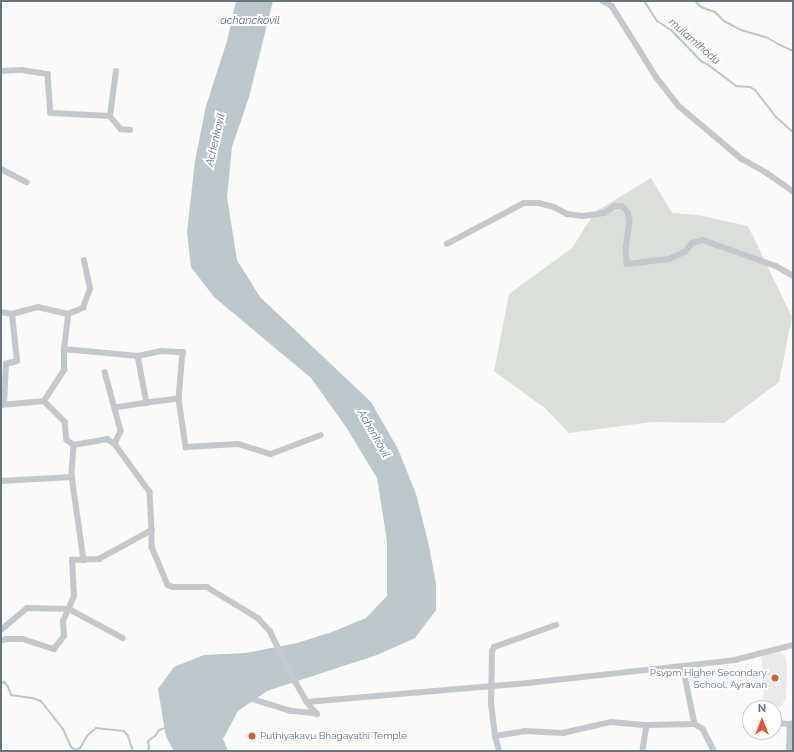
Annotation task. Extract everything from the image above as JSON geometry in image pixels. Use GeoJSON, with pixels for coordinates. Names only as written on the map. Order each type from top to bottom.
{"type":"FeatureCollection","features":[{"type":"Feature","properties":{"kind":"street"},"geometry":{"type":"LineString","coordinates":[[603,1],[612,6],[657,78],[679,106],[742,159],[767,173],[793,191]]}},
{"type":"Feature","properties":{"kind":"street"},"geometry":{"type":"LineString","coordinates":[[1,71],[22,70],[48,74],[51,113],[110,116],[121,129],[130,130]]}},
{"type":"Feature","properties":{"kind":"street"},"geometry":{"type":"LineString","coordinates":[[110,116],[116,71]]}},
{"type":"Feature","properties":{"kind":"street"},"geometry":{"type":"LineString","coordinates":[[1,169],[27,182]]}},
{"type":"Feature","properties":{"kind":"street"},"geometry":{"type":"LineString","coordinates":[[447,244],[524,203],[539,202],[554,207],[567,214],[582,216],[604,213],[615,206],[622,206],[628,212],[630,221],[626,248],[627,264],[668,259],[685,252],[692,243],[703,240],[776,266],[793,276]]}},
{"type":"Feature","properties":{"kind":"street"},"geometry":{"type":"LineString","coordinates":[[1,312],[12,314],[38,307],[68,314],[83,308],[90,289],[84,261]]}},
{"type":"Feature","properties":{"kind":"street"},"geometry":{"type":"LineString","coordinates":[[12,314],[17,361],[6,364],[2,405],[44,401]]}},
{"type":"Feature","properties":{"kind":"street"},"geometry":{"type":"LineString","coordinates":[[44,401],[64,370],[64,349],[68,314]]}},
{"type":"Feature","properties":{"kind":"street"},"geometry":{"type":"LineString","coordinates":[[64,349],[138,356],[161,351],[183,352],[179,399],[186,447],[238,444],[271,454],[321,435]]}},
{"type":"Feature","properties":{"kind":"street"},"geometry":{"type":"LineString","coordinates":[[138,356],[147,403]]}},
{"type":"Feature","properties":{"kind":"street"},"geometry":{"type":"LineString","coordinates":[[105,372],[121,432],[115,444]]}},
{"type":"Feature","properties":{"kind":"street"},"geometry":{"type":"LineString","coordinates":[[115,408],[179,399]]}},
{"type":"Feature","properties":{"kind":"street"},"geometry":{"type":"LineString","coordinates":[[44,401],[65,422],[68,440],[74,445],[107,440],[115,444],[150,492],[152,547],[168,584],[172,587],[207,587],[258,618],[270,631],[307,702],[318,714],[290,711],[253,700]]}},
{"type":"Feature","properties":{"kind":"street"},"geometry":{"type":"LineString","coordinates":[[74,445],[72,477],[84,560]]}},
{"type":"Feature","properties":{"kind":"street"},"geometry":{"type":"LineString","coordinates":[[1,481],[72,477]]}},
{"type":"Feature","properties":{"kind":"street"},"geometry":{"type":"LineString","coordinates":[[1,640],[23,639],[54,649],[64,636],[63,621],[74,596],[72,560],[99,559],[152,530]]}},
{"type":"Feature","properties":{"kind":"street"},"geometry":{"type":"LineString","coordinates":[[1,630],[27,608],[68,609],[123,638]]}},
{"type":"Feature","properties":{"kind":"street"},"geometry":{"type":"LineString","coordinates":[[499,751],[495,736],[491,705],[492,652],[494,647],[556,625]]}},
{"type":"Feature","properties":{"kind":"street"},"geometry":{"type":"LineString","coordinates":[[307,702],[491,686],[735,660],[793,645]]}},
{"type":"Feature","properties":{"kind":"street"},"geometry":{"type":"LineString","coordinates":[[683,666],[695,724]]}},
{"type":"Feature","properties":{"kind":"street"},"geometry":{"type":"LineString","coordinates":[[495,736],[525,731],[563,733],[611,722],[647,725],[695,724],[703,729],[714,751]]}},
{"type":"Feature","properties":{"kind":"street"},"geometry":{"type":"LineString","coordinates":[[782,723],[792,724],[790,725],[789,751]]}},
{"type":"Feature","properties":{"kind":"street"},"geometry":{"type":"LineString","coordinates":[[643,751],[647,725]]}},
{"type":"Feature","properties":{"kind":"shaded area"},"geometry":{"type":"Polygon","coordinates":[[[651,178],[672,213],[698,215],[748,226],[792,317],[779,382],[724,423],[652,422],[569,433],[546,409],[494,371],[509,294],[572,248],[595,212],[651,178]]]}},
{"type":"Feature","properties":{"kind":"shaded area","name":"Psvpm Higher Secondary School, Ayravan"},"geometry":{"type":"Polygon","coordinates":[[[780,652],[785,657],[787,669],[786,699],[782,704],[782,700],[765,700],[763,698],[764,680],[761,655],[780,652]]]}},
{"type":"Feature","properties":{"kind":"water"},"geometry":{"type":"Polygon","coordinates":[[[236,1],[273,1],[249,97],[232,147],[227,197],[237,260],[260,297],[371,402],[398,449],[416,494],[429,546],[436,584],[436,610],[415,638],[377,655],[267,691],[238,711],[223,739],[228,751],[174,751],[166,737],[158,689],[174,667],[204,655],[246,653],[297,643],[332,632],[366,618],[387,596],[387,541],[377,478],[346,427],[311,378],[214,297],[191,267],[187,232],[195,161],[206,106],[227,41],[236,1]]]}},
{"type":"Feature","properties":{"kind":"waterway","name":"mulamthodu"},"geometry":{"type":"LineString","coordinates":[[644,1],[657,21],[671,30],[702,62],[707,64],[736,86],[750,87],[755,90],[775,116],[793,132]]}},
{"type":"Feature","properties":{"kind":"waterway"},"geometry":{"type":"LineString","coordinates":[[695,1],[701,7],[715,12],[724,21],[741,30],[766,37],[793,51]]}},
{"type":"Feature","properties":{"kind":"waterway"},"geometry":{"type":"LineString","coordinates":[[1,683],[4,682],[11,695],[41,701],[63,729],[71,747],[75,750],[80,748],[87,736],[96,728],[124,731],[128,736],[133,751]]}},
{"type":"Feature","properties":{"kind":"waterway"},"geometry":{"type":"LineString","coordinates":[[147,751],[149,748],[148,741],[155,736],[159,730],[165,728]]}},
{"type":"Feature","properties":{"kind":"place","name":"Psvpm Higher Secondary School, Ayravan"},"geometry":{"type":"Point","coordinates":[775,678]}},
{"type":"Feature","properties":{"kind":"place","name":"Puthiyakavu Bhagavathi Temple"},"geometry":{"type":"Point","coordinates":[252,736]}},
{"type":"Feature","properties":{"kind":"water label","name":"achanckovil"},"geometry":{"type":"Point","coordinates":[250,21]}},
{"type":"Feature","properties":{"kind":"water label","name":"Achenkovil"},"geometry":{"type":"Point","coordinates":[216,140]}},
{"type":"Feature","properties":{"kind":"water label","name":"Achenkovil"},"geometry":{"type":"Point","coordinates":[373,434]}}]}
